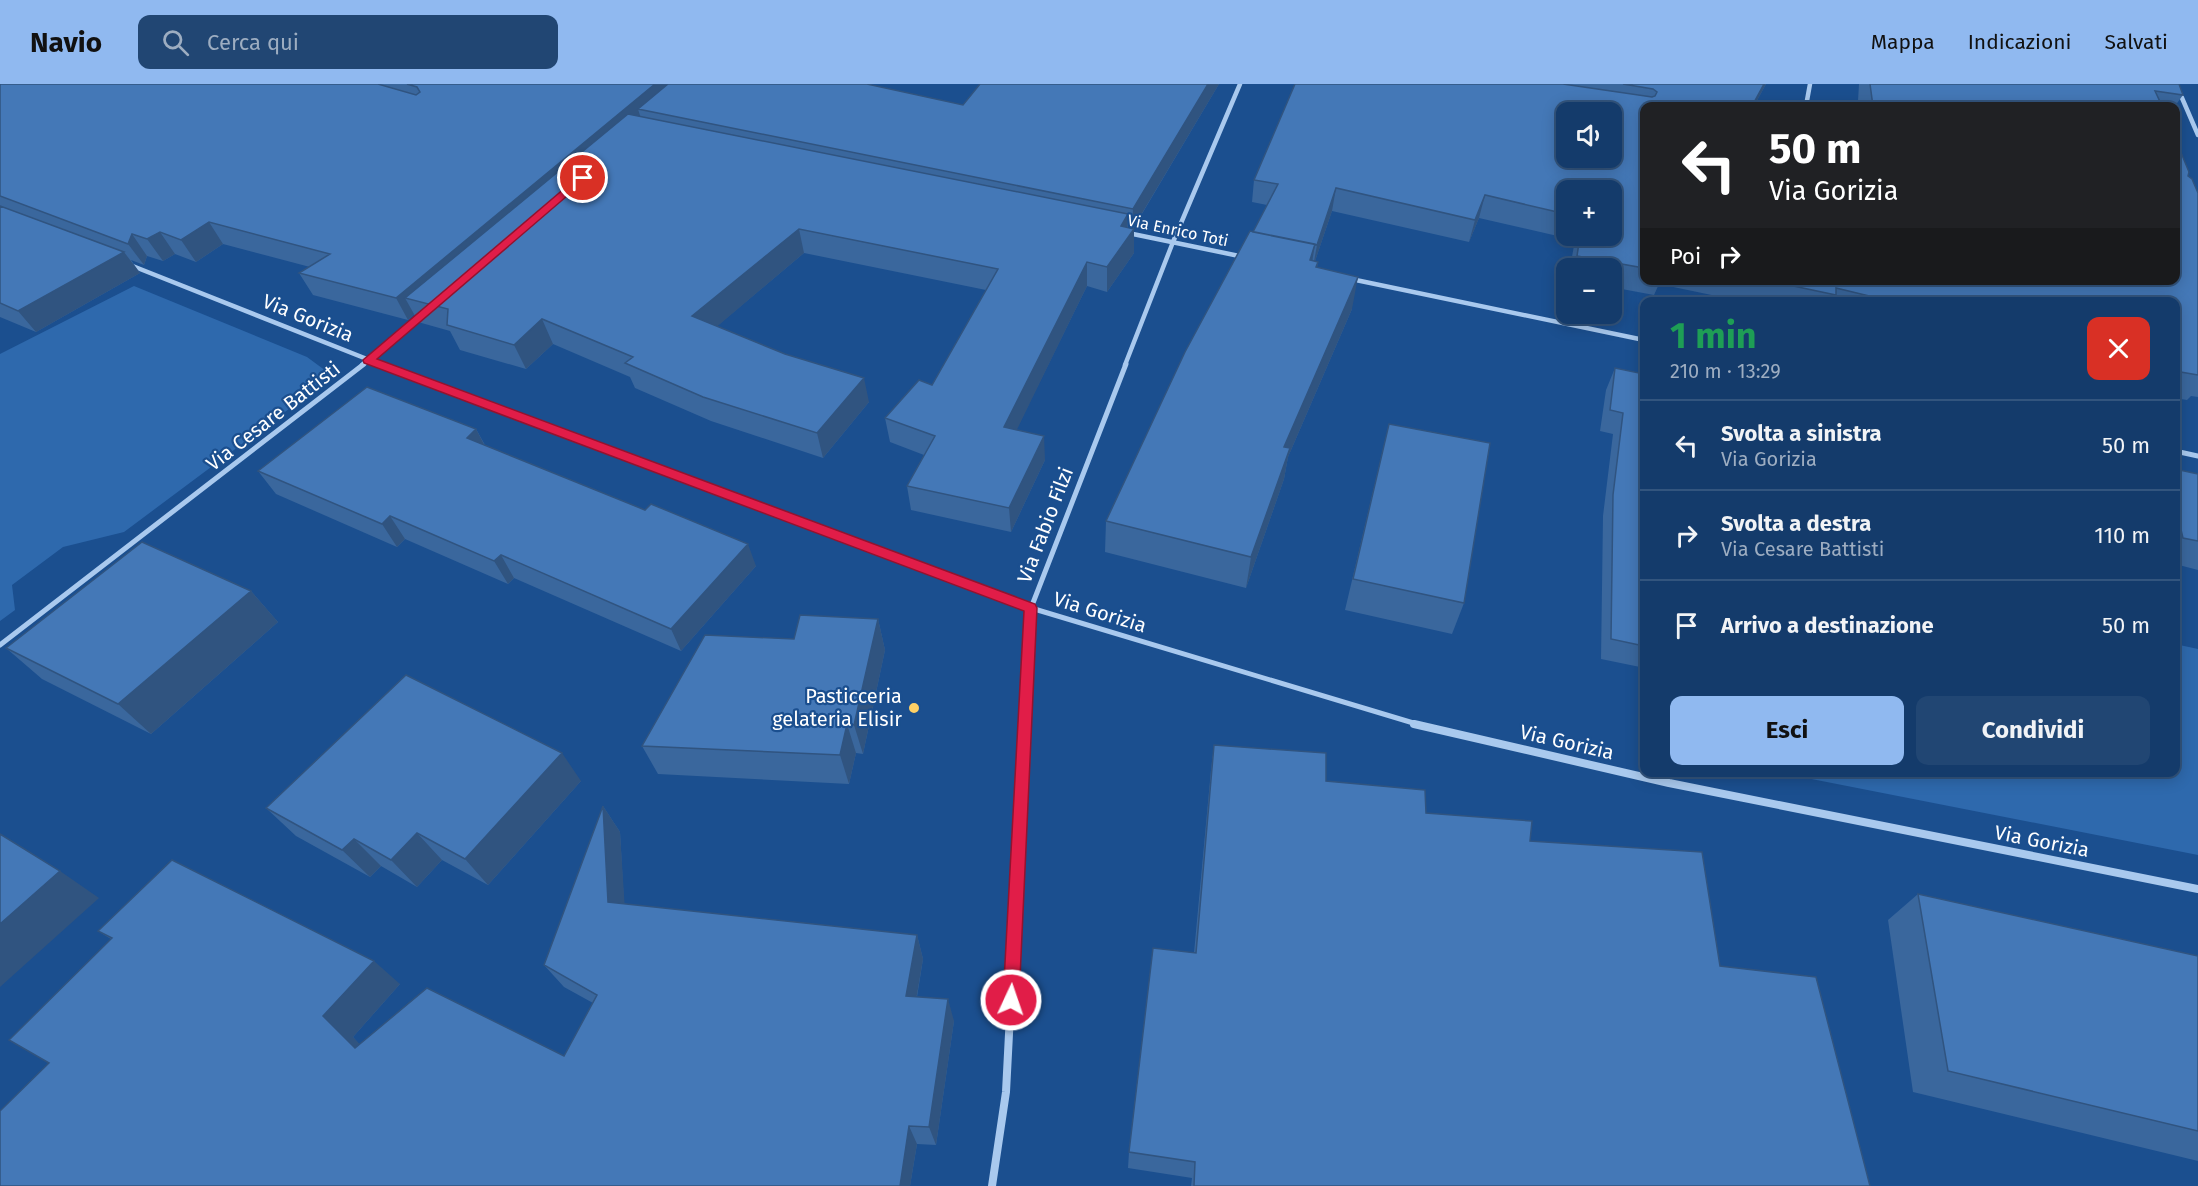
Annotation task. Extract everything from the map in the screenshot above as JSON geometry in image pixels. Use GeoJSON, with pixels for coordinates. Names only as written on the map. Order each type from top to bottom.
{"type":"FeatureCollection","features":[{"type":"Feature","properties":{"kind":"street","name":"Via Fabio Filzi"},"geometry":{"type":"LineString","coordinates":[[992,1186],[1006,1092],[1031,608],[1173,242],[1240,84]]}},
{"type":"Feature","properties":{"kind":"street"},"geometry":{"type":"LineString","coordinates":[[1807,102],[1810,84]]}},
{"type":"Feature","properties":{"kind":"street"},"geometry":{"type":"LineString","coordinates":[[2176,84],[2198,135]]}},
{"type":"Feature","properties":{"kind":"street","name":"Via Enrico Toti"},"geometry":{"type":"LineString","coordinates":[[1116,230],[1253,259]]}},
{"type":"Feature","properties":{"kind":"street","name":"Via Gorizia"},"geometry":{"type":"LineString","coordinates":[[122,262],[368,360],[1031,608],[1407,722],[1640,776]]}},
{"type":"Feature","properties":{"kind":"street"},"geometry":{"type":"LineString","coordinates":[[1345,278],[1640,339]]}},
{"type":"Feature","properties":{"kind":"street","name":"Via Cesare Battisti"},"geometry":{"type":"LineString","coordinates":[[0,645],[368,360],[431,307]]}},
{"type":"Feature","properties":{"kind":"street"},"geometry":{"type":"LineString","coordinates":[[2180,452],[2198,456]]}},
{"type":"Feature","properties":{"kind":"street","name":"Via Gorizia"},"geometry":{"type":"LineString","coordinates":[[1643,777],[2198,890]]}},
{"type":"Feature","properties":{"kind":"shaded area"},"geometry":{"type":"Polygon","coordinates":[[[134,286],[307,357],[326,371],[325,382],[124,532],[63,547],[12,585],[15,610],[0,621],[0,354],[134,286]]]}},
{"type":"Feature","properties":{"kind":"shaded area"},"geometry":{"type":"Polygon","coordinates":[[[2180,645],[2198,649],[2198,855],[1801,777],[2180,777],[2180,645]]]}},
{"type":"Feature","properties":{"kind":"building"},"geometry":{"type":"Polygon","coordinates":[[[0,84],[378,84],[416,95],[420,92],[417,87],[407,84],[655,84],[396,298],[299,273],[330,254],[209,222],[181,240],[160,232],[147,239],[132,234],[128,244],[0,196],[0,84]]]}},
{"type":"Feature","properties":{"kind":"building"},"geometry":{"type":"Polygon","coordinates":[[[668,84],[867,84],[963,105],[980,84],[1208,84],[1133,209],[638,109],[668,84]]]}},
{"type":"Feature","properties":{"kind":"building"},"geometry":{"type":"Polygon","coordinates":[[[1295,84],[1563,84],[1652,97],[1657,92],[1653,89],[1623,84],[1764,84],[1754,102],[1640,102],[1640,267],[1622,264],[1622,258],[1577,256],[1578,246],[1622,246],[1622,180],[1556,180],[1556,212],[1485,195],[1475,220],[1336,188],[1317,245],[1253,232],[1278,184],[1254,180],[1295,84]]]}},
{"type":"Feature","properties":{"kind":"building"},"geometry":{"type":"Polygon","coordinates":[[[1870,84],[2179,84],[2183,95],[2155,91],[2160,102],[1872,102],[1870,84]]]}},
{"type":"Feature","properties":{"kind":"building"},"geometry":{"type":"Polygon","coordinates":[[[628,114],[1128,214],[1121,226],[1134,229],[1107,267],[1087,262],[1004,427],[1044,436],[1009,508],[907,486],[935,436],[885,418],[919,380],[932,385],[998,269],[799,229],[692,316],[785,354],[864,378],[817,433],[703,397],[625,363],[633,357],[542,319],[514,345],[447,325],[448,309],[405,298],[628,114]]]}},
{"type":"Feature","properties":{"kind":"building"},"geometry":{"type":"Polygon","coordinates":[[[2180,150],[2189,172],[2188,176],[2192,179],[2198,193],[2198,375],[2180,372],[2180,297],[1873,297],[1836,288],[1836,295],[1789,285],[2180,285],[2180,150]]]}},
{"type":"Feature","properties":{"kind":"building"},"geometry":{"type":"Polygon","coordinates":[[[0,206],[124,252],[18,311],[0,303],[0,206]]]}},
{"type":"Feature","properties":{"kind":"building"},"geometry":{"type":"Polygon","coordinates":[[[1250,231],[1315,244],[1310,260],[1318,262],[1316,267],[1358,277],[1284,447],[1290,448],[1251,557],[1106,521],[1185,352],[1250,231]]]}},
{"type":"Feature","properties":{"kind":"building"},"geometry":{"type":"Polygon","coordinates":[[[1615,368],[1640,373],[1640,645],[1611,639],[1613,495],[1623,413],[1610,410],[1615,368]]]}},
{"type":"Feature","properties":{"kind":"building"},"geometry":{"type":"Polygon","coordinates":[[[367,387],[476,429],[467,438],[645,510],[651,504],[748,544],[671,629],[501,555],[494,561],[390,516],[382,524],[258,471],[367,387]]]}},
{"type":"Feature","properties":{"kind":"building"},"geometry":{"type":"Polygon","coordinates":[[[1389,424],[1490,443],[1464,603],[1353,579],[1389,424]]]}},
{"type":"Feature","properties":{"kind":"building"},"geometry":{"type":"Polygon","coordinates":[[[2180,470],[2198,474],[2198,541],[2183,538],[2180,526],[2180,470]]]}},
{"type":"Feature","properties":{"kind":"building"},"geometry":{"type":"Polygon","coordinates":[[[142,542],[251,591],[118,704],[6,648],[142,542]]]}},
{"type":"Feature","properties":{"kind":"building"},"geometry":{"type":"Polygon","coordinates":[[[800,615],[878,619],[854,725],[847,724],[840,755],[642,746],[705,635],[794,639],[800,615]]]}},
{"type":"Feature","properties":{"kind":"building"},"geometry":{"type":"Polygon","coordinates":[[[406,675],[562,753],[465,859],[417,833],[391,860],[354,839],[342,850],[266,808],[406,675]]]}},
{"type":"Feature","properties":{"kind":"building"},"geometry":{"type":"Polygon","coordinates":[[[1214,745],[1326,753],[1326,781],[1425,790],[1426,813],[1532,821],[1530,841],[1702,852],[1720,966],[1816,977],[1870,1186],[1194,1186],[1195,1162],[1129,1152],[1153,948],[1196,953],[1214,745]]]}},
{"type":"Feature","properties":{"kind":"building"},"geometry":{"type":"Polygon","coordinates":[[[603,806],[608,902],[917,935],[906,996],[948,999],[929,1127],[909,1126],[900,1186],[0,1186],[0,1111],[49,1063],[9,1040],[112,938],[98,931],[172,860],[374,961],[323,1016],[355,1048],[427,988],[564,1056],[597,995],[544,965],[603,806]]]}},
{"type":"Feature","properties":{"kind":"building"},"geometry":{"type":"Polygon","coordinates":[[[0,834],[60,871],[0,924],[0,834]]]}},
{"type":"Feature","properties":{"kind":"building"},"geometry":{"type":"Polygon","coordinates":[[[1918,894],[2198,956],[2198,1131],[1948,1071],[1918,894]]]}},
{"type":"Feature","properties":{"kind":"place","name":"Pasticceria gelateria Elisir"},"geometry":{"type":"Point","coordinates":[914,708]}},
{"type":"Feature","properties":{"kind":"route"},"geometry":{"type":"LineString","coordinates":[[583,178],[368,360],[1031,608],[1011,1000]]}}]}
